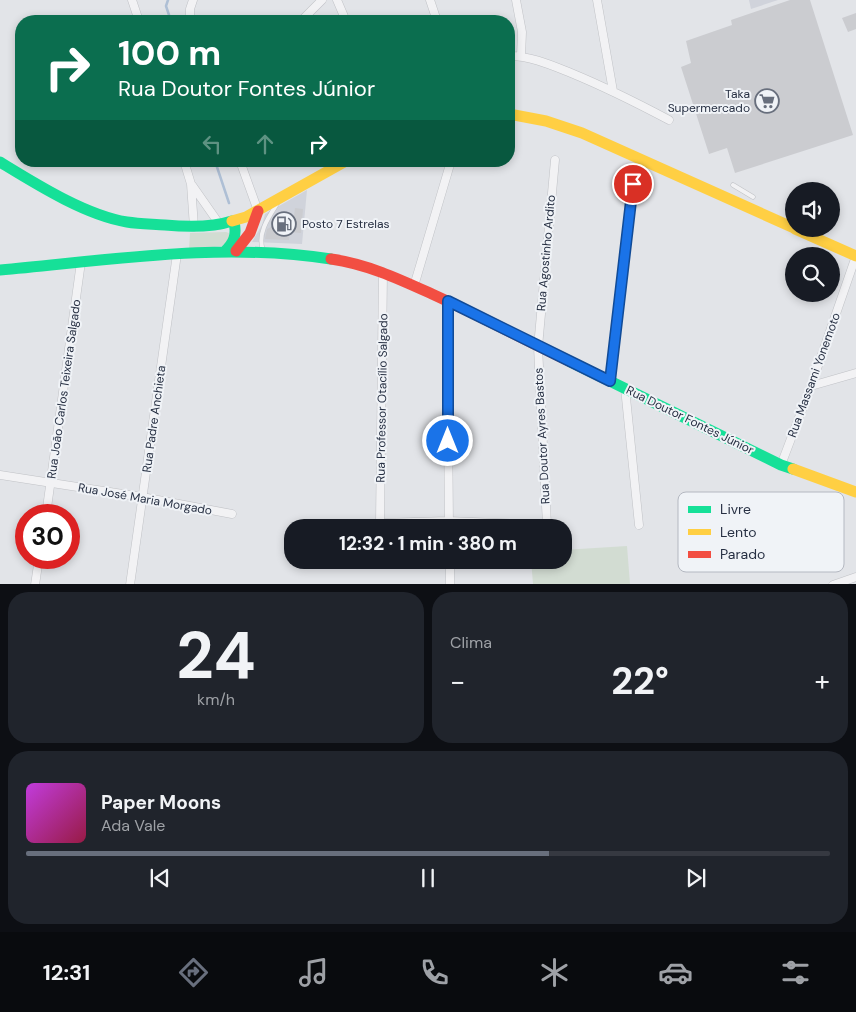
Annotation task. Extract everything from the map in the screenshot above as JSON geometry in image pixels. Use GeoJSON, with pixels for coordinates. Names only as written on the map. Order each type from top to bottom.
{"type":"FeatureCollection","features":[{"type":"Feature","properties":{"kind":"street"},"geometry":{"type":"LineString","coordinates":[[132,0],[137,15]]}},
{"type":"Feature","properties":{"kind":"street"},"geometry":{"type":"LineString","coordinates":[[190,15],[193,0]]}},
{"type":"Feature","properties":{"kind":"street"},"geometry":{"type":"LineString","coordinates":[[307,15],[322,0]]}},
{"type":"Feature","properties":{"kind":"street"},"geometry":{"type":"LineString","coordinates":[[337,0],[343,15]]}},
{"type":"Feature","properties":{"kind":"street"},"geometry":{"type":"LineString","coordinates":[[430,0],[435,15]]}},
{"type":"Feature","properties":{"kind":"street"},"geometry":{"type":"LineString","coordinates":[[516,0],[522,32],[521,56]]}},
{"type":"Feature","properties":{"kind":"street"},"geometry":{"type":"LineString","coordinates":[[597,0],[613,91]]}},
{"type":"Feature","properties":{"kind":"street"},"geometry":{"type":"LineString","coordinates":[[515,56],[549,64],[613,91],[669,120]]}},
{"type":"Feature","properties":{"kind":"street"},"geometry":{"type":"LineString","coordinates":[[515,115],[538,118],[564,126],[785,224]]}},
{"type":"Feature","properties":{"kind":"street","name":"Rua Agostinho Ardito"},"geometry":{"type":"LineString","coordinates":[[538,346],[555,160]]}},
{"type":"Feature","properties":{"kind":"street"},"geometry":{"type":"LineString","coordinates":[[0,162],[56,194],[104,216],[126,222],[189,227],[234,222],[258,211],[335,167]]}},
{"type":"Feature","properties":{"kind":"street"},"geometry":{"type":"LineString","coordinates":[[186,167],[191,184],[220,225]]}},
{"type":"Feature","properties":{"kind":"street"},"geometry":{"type":"LineString","coordinates":[[236,251],[247,241],[253,230],[258,211],[243,167]]}},
{"type":"Feature","properties":{"kind":"street"},"geometry":{"type":"LineString","coordinates":[[414,286],[449,167]]}},
{"type":"Feature","properties":{"kind":"street"},"geometry":{"type":"LineString","coordinates":[[189,227],[191,184]]}},
{"type":"Feature","properties":{"kind":"street"},"geometry":{"type":"LineString","coordinates":[[610,381],[633,184]]}},
{"type":"Feature","properties":{"kind":"street"},"geometry":{"type":"LineString","coordinates":[[224,252],[235,239],[236,230],[234,222]]}},
{"type":"Feature","properties":{"kind":"street"},"geometry":{"type":"LineString","coordinates":[[815,237],[856,256]]}},
{"type":"Feature","properties":{"kind":"street","name":"Rua Doutor Fontes Júnior"},"geometry":{"type":"LineString","coordinates":[[0,270],[181,253],[236,251],[299,254],[345,261],[384,272],[448,301],[781,465],[856,492]]}},
{"type":"Feature","properties":{"kind":"street","name":"Rua Padre Anchieta"},"geometry":{"type":"LineString","coordinates":[[130,584],[181,253]]}},
{"type":"Feature","properties":{"kind":"street","name":"Rua Massami Yonemoto"},"geometry":{"type":"LineString","coordinates":[[781,465],[811,386],[856,256]]}},
{"type":"Feature","properties":{"kind":"street","name":"Rua João Carlos Teixeira Salgado"},"geometry":{"type":"LineString","coordinates":[[48,504],[81,262]]}},
{"type":"Feature","properties":{"kind":"street","name":"Rua Professor Otacílio Salgado"},"geometry":{"type":"LineString","coordinates":[[380,519],[384,272]]}},
{"type":"Feature","properties":{"kind":"street"},"geometry":{"type":"LineString","coordinates":[[448,301],[448,519]]}},
{"type":"Feature","properties":{"kind":"street","name":"Rua Doutor Ayres Bastos"},"geometry":{"type":"LineString","coordinates":[[538,346],[547,519]]}},
{"type":"Feature","properties":{"kind":"street"},"geometry":{"type":"LineString","coordinates":[[811,386],[856,373]]}},
{"type":"Feature","properties":{"kind":"street"},"geometry":{"type":"LineString","coordinates":[[625,388],[639,526]]}},
{"type":"Feature","properties":{"kind":"street","name":"Rua José Maria Morgado"},"geometry":{"type":"LineString","coordinates":[[0,475],[142,497],[232,514]]}},
{"type":"Feature","properties":{"kind":"street"},"geometry":{"type":"LineString","coordinates":[[35,584],[37,569]]}},
{"type":"Feature","properties":{"kind":"street"},"geometry":{"type":"LineString","coordinates":[[450,569],[450,584]]}},
{"type":"Feature","properties":{"kind":"street"},"geometry":{"type":"LineString","coordinates":[[833,584],[856,577]]}},
{"type":"Feature","properties":{"kind":"lane"},"geometry":{"type":"LineString","coordinates":[[733,185],[753,197]]}},
{"type":"Feature","properties":{"kind":"lane"},"geometry":{"type":"LineString","coordinates":[[264,252],[261,242],[262,231],[267,219],[281,198]]}},
{"type":"Feature","properties":{"kind":"shaded area"},"geometry":{"type":"Polygon","coordinates":[[[749,0],[778,0],[751,9],[749,0]]]}},
{"type":"Feature","properties":{"kind":"shaded area"},"geometry":{"type":"Polygon","coordinates":[[[307,190],[302,244],[252,242],[262,225],[265,214],[307,190]]]}},
{"type":"Feature","properties":{"kind":"shaded area"},"geometry":{"type":"Polygon","coordinates":[[[226,232],[231,237],[224,246],[189,249],[190,233],[226,232]]]}},
{"type":"Feature","properties":{"kind":"shaded area"},"geometry":{"type":"Polygon","coordinates":[[[627,546],[630,584],[533,584],[532,569],[572,569],[572,549],[627,546]]]}},
{"type":"Feature","properties":{"kind":"building","name":"Taka Supermercado"},"geometry":{"type":"Polygon","coordinates":[[[790,0],[810,0],[853,135],[735,173],[727,148],[709,154],[681,67],[691,63],[686,41],[732,25],[731,20],[790,0]]]}},
{"type":"Feature","properties":{"kind":"building"},"geometry":{"type":"Polygon","coordinates":[[[856,13],[856,29],[848,32],[842,18],[856,13]]]}},
{"type":"Feature","properties":{"kind":"building"},"geometry":{"type":"Polygon","coordinates":[[[295,208],[303,209],[301,233],[290,232],[289,240],[265,239],[267,229],[294,216],[295,208]]]}},
{"type":"Feature","properties":{"kind":"waterway"},"geometry":{"type":"LineString","coordinates":[[168,0],[166,6],[169,15]]}},
{"type":"Feature","properties":{"kind":"waterway"},"geometry":{"type":"LineString","coordinates":[[217,167],[229,203]]}},
{"type":"Feature","properties":{"kind":"traffic: fast"},"geometry":{"type":"LineString","coordinates":[[0,162],[61,198],[94,213],[111,218],[136,223],[190,226],[216,225],[232,221]]}},
{"type":"Feature","properties":{"kind":"traffic: fast"},"geometry":{"type":"LineString","coordinates":[[224,252],[234,238],[234,222]]}},
{"type":"Feature","properties":{"kind":"traffic: fast"},"geometry":{"type":"LineString","coordinates":[[0,270],[166,254],[207,252],[290,254],[331,259]]}},
{"type":"Feature","properties":{"kind":"traffic: fast"},"geometry":{"type":"LineString","coordinates":[[569,361],[781,465],[793,469]]}},
{"type":"Feature","properties":{"kind":"traffic: slow"},"geometry":{"type":"LineString","coordinates":[[515,115],[546,121],[582,133],[785,224]]}},
{"type":"Feature","properties":{"kind":"traffic: slow"},"geometry":{"type":"LineString","coordinates":[[232,221],[246,217],[335,167]]}},
{"type":"Feature","properties":{"kind":"traffic: slow"},"geometry":{"type":"LineString","coordinates":[[813,237],[856,256]]}},
{"type":"Feature","properties":{"kind":"traffic: slow"},"geometry":{"type":"LineString","coordinates":[[793,469],[856,492]]}},
{"type":"Feature","properties":{"kind":"traffic: jam"},"geometry":{"type":"LineString","coordinates":[[236,251],[250,233],[258,211]]}},
{"type":"Feature","properties":{"kind":"traffic: jam"},"geometry":{"type":"LineString","coordinates":[[331,259],[370,268],[407,283],[569,361]]}},
{"type":"Feature","properties":{"kind":"place","name":"Taka Supermercado"},"geometry":{"type":"Point","coordinates":[767,101]}},
{"type":"Feature","properties":{"kind":"place","name":"Posto 7 Estrelas"},"geometry":{"type":"Point","coordinates":[284,224]}},
{"type":"Feature","properties":{"kind":"route"},"geometry":{"type":"LineString","coordinates":[[448,441],[448,301],[610,381],[633,184]]}}]}
